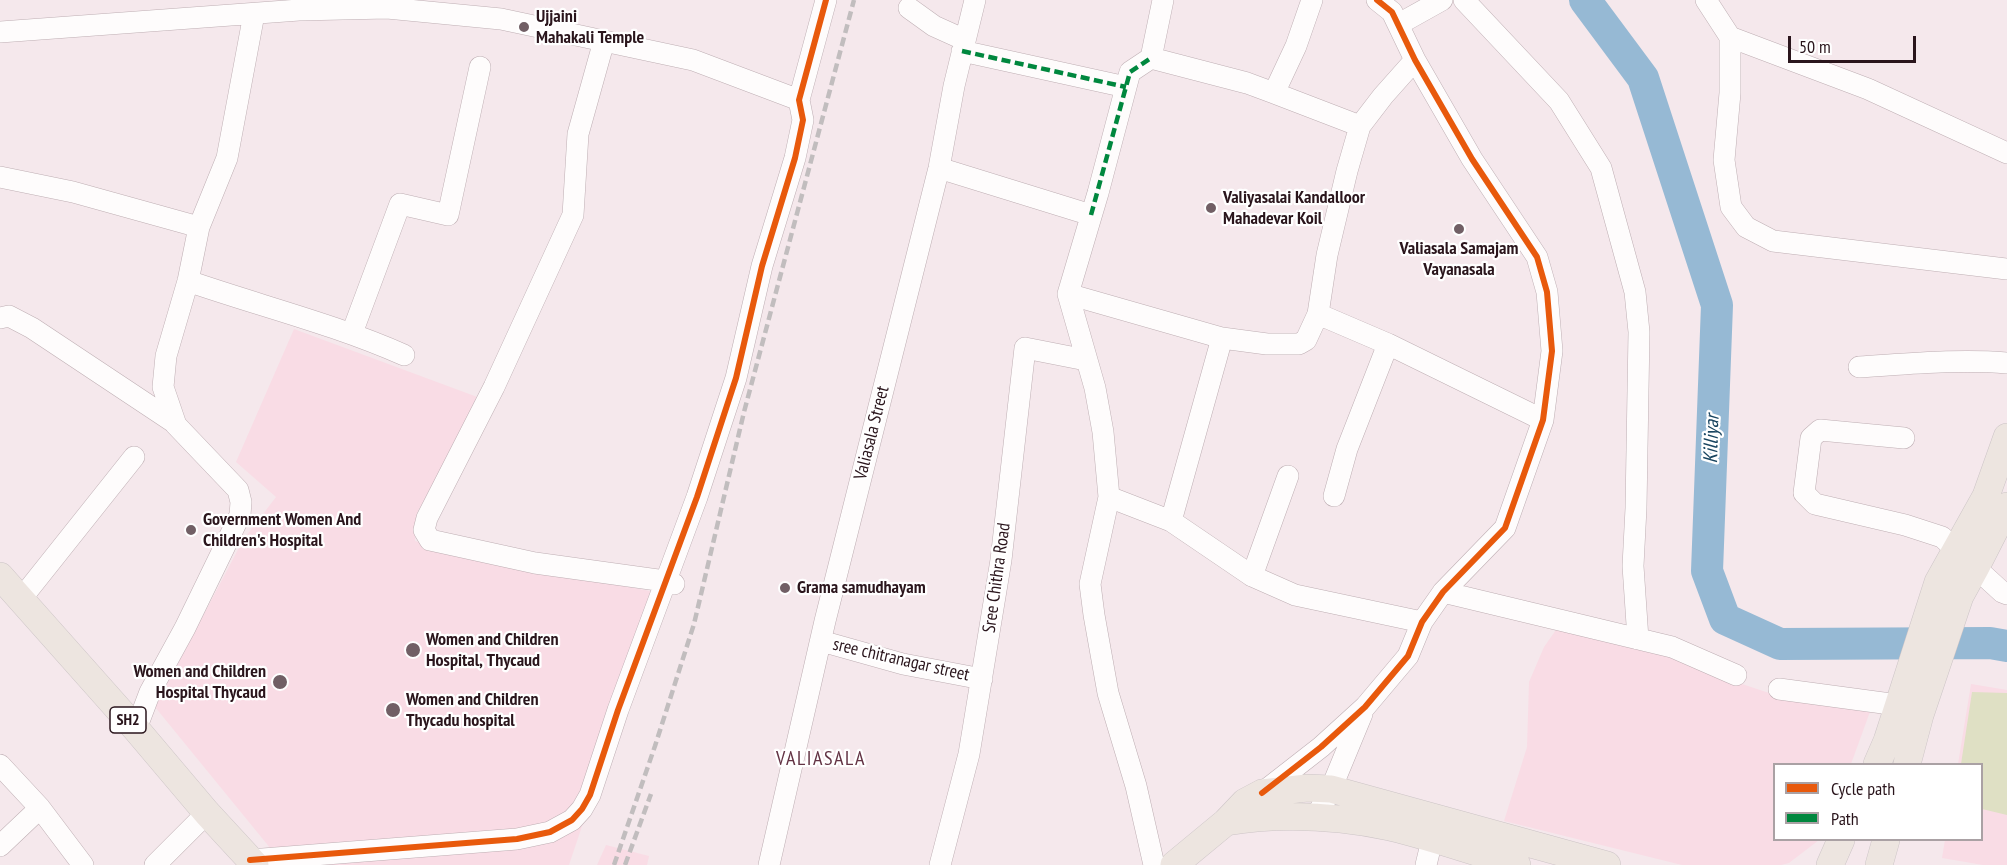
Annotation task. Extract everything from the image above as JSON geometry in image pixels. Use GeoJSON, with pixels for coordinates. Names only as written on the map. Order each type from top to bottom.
{"type":"FeatureCollection","features":[{"type":"Feature","properties":{"kind":"main road"},"geometry":{"type":"LineString","coordinates":[[1966,559],[2007,437]]}},
{"type":"Feature","properties":{"kind":"main road"},"geometry":{"type":"LineString","coordinates":[[1878,763],[1907,704],[1949,589],[1966,559],[2007,506]]}},
{"type":"Feature","properties":{"kind":"main road","name":"SH2"},"geometry":{"type":"LineString","coordinates":[[0,576],[252,862]]}},
{"type":"Feature","properties":{"kind":"main road"},"geometry":{"type":"LineString","coordinates":[[1907,704],[1907,763]]}},
{"type":"Feature","properties":{"kind":"main road"},"geometry":{"type":"LineString","coordinates":[[1186,861],[1245,802],[1263,793],[1307,788],[1330,789],[1606,865]]}},
{"type":"Feature","properties":{"kind":"main road"},"geometry":{"type":"LineString","coordinates":[[1226,822],[1254,818],[1316,817],[1390,827],[1429,852],[1517,865]]}},
{"type":"Feature","properties":{"kind":"main road"},"geometry":{"type":"LineString","coordinates":[[1830,865],[1841,841]]}},
{"type":"Feature","properties":{"kind":"main road"},"geometry":{"type":"LineString","coordinates":[[1879,865],[1886,841]]}},
{"type":"Feature","properties":{"kind":"street"},"geometry":{"type":"LineString","coordinates":[[252,862],[517,839],[550,832],[572,820],[582,809],[590,795],[618,710],[669,582],[736,378],[762,266],[795,158],[803,120],[799,100],[826,0]]}},
{"type":"Feature","properties":{"kind":"street","name":"Valiasala Street"},"geometry":{"type":"LineString","coordinates":[[769,865],[821,641],[939,168],[954,86],[975,0]]}},
{"type":"Feature","properties":{"kind":"street"},"geometry":{"type":"LineString","coordinates":[[1154,865],[1136,786],[1108,693],[1094,615],[1090,584],[1109,497],[1103,432],[1095,388],[1068,294],[1125,87],[1130,72],[1151,58],[1163,0]]}},
{"type":"Feature","properties":{"kind":"street"},"geometry":{"type":"LineString","coordinates":[[1274,93],[1296,46],[1312,0]]}},
{"type":"Feature","properties":{"kind":"street"},"geometry":{"type":"LineString","coordinates":[[1263,793],[1321,747],[1365,707],[1408,656],[1422,622],[1443,592],[1505,528],[1543,420],[1552,351],[1547,292],[1537,257],[1472,159],[1415,60],[1392,12],[1377,0]]}},
{"type":"Feature","properties":{"kind":"street"},"geometry":{"type":"LineString","coordinates":[[1399,24],[1442,0]]}},
{"type":"Feature","properties":{"kind":"street"},"geometry":{"type":"LineString","coordinates":[[1464,0],[1559,101],[1601,168],[1635,292],[1639,332],[1633,566],[1638,639]]}},
{"type":"Feature","properties":{"kind":"street"},"geometry":{"type":"LineString","coordinates":[[1706,0],[1730,37],[1730,93],[1724,160],[1731,207],[1746,227],[1773,241],[2007,270]]}},
{"type":"Feature","properties":{"kind":"street"},"geometry":{"type":"LineString","coordinates":[[0,32],[223,8],[254,14],[299,5],[387,4],[501,19],[693,60],[799,100]]}},
{"type":"Feature","properties":{"kind":"street"},"geometry":{"type":"LineString","coordinates":[[909,8],[964,45],[1125,87]]}},
{"type":"Feature","properties":{"kind":"street"},"geometry":{"type":"LineString","coordinates":[[175,423],[163,387],[166,356],[188,281],[199,227],[227,158],[254,14]]}},
{"type":"Feature","properties":{"kind":"street"},"geometry":{"type":"LineString","coordinates":[[1730,37],[1869,89],[2007,153]]}},
{"type":"Feature","properties":{"kind":"street"},"geometry":{"type":"LineString","coordinates":[[604,42],[578,134],[573,215],[494,387],[427,518],[424,530],[430,540],[535,563],[669,582]]}},
{"type":"Feature","properties":{"kind":"street"},"geometry":{"type":"LineString","coordinates":[[1151,58],[1247,83],[1360,126]]}},
{"type":"Feature","properties":{"kind":"street"},"geometry":{"type":"LineString","coordinates":[[1068,294],[1222,338],[1267,344],[1299,344],[1306,340],[1318,314],[1327,255],[1360,126],[1415,60]]}},
{"type":"Feature","properties":{"kind":"street"},"geometry":{"type":"LineString","coordinates":[[352,333],[400,204],[448,215],[480,67]]}},
{"type":"Feature","properties":{"kind":"street"},"geometry":{"type":"LineString","coordinates":[[939,168],[1091,215]]}},
{"type":"Feature","properties":{"kind":"street"},"geometry":{"type":"LineString","coordinates":[[0,177],[73,192],[199,227]]}},
{"type":"Feature","properties":{"kind":"street"},"geometry":{"type":"LineString","coordinates":[[188,281],[320,322],[404,355]]}},
{"type":"Feature","properties":{"kind":"street"},"geometry":{"type":"LineString","coordinates":[[1318,314],[1388,344],[1543,420]]}},
{"type":"Feature","properties":{"kind":"street"},"geometry":{"type":"LineString","coordinates":[[0,318],[9,316],[32,328],[84,360],[110,381],[175,423],[238,490],[241,502],[240,515],[185,628],[150,692],[136,729]]}},
{"type":"Feature","properties":{"kind":"street"},"geometry":{"type":"LineString","coordinates":[[1171,521],[1222,338]]}},
{"type":"Feature","properties":{"kind":"street"},"geometry":{"type":"LineString","coordinates":[[1334,496],[1347,450],[1388,344]]}},
{"type":"Feature","properties":{"kind":"street","name":"Sree Chithra Road"},"geometry":{"type":"LineString","coordinates":[[940,865],[969,754],[982,679],[1001,560],[1025,348],[1086,360]]}},
{"type":"Feature","properties":{"kind":"street"},"geometry":{"type":"LineString","coordinates":[[1859,367],[1941,362],[2007,363]]}},
{"type":"Feature","properties":{"kind":"street"},"geometry":{"type":"LineString","coordinates":[[1904,438],[1820,430],[1811,438],[1803,493],[1815,504],[1905,525],[1942,537],[2007,594]]}},
{"type":"Feature","properties":{"kind":"street"},"geometry":{"type":"LineString","coordinates":[[21,599],[134,457]]}},
{"type":"Feature","properties":{"kind":"street"},"geometry":{"type":"LineString","coordinates":[[1252,576],[1288,476]]}},
{"type":"Feature","properties":{"kind":"street"},"geometry":{"type":"LineString","coordinates":[[1109,497],[1171,521],[1252,576],[1295,595],[1422,622]]}},
{"type":"Feature","properties":{"kind":"street"},"geometry":{"type":"LineString","coordinates":[[1443,592],[1672,647],[1736,675]]}},
{"type":"Feature","properties":{"kind":"street","name":"sree chitranagar street"},"geometry":{"type":"LineString","coordinates":[[821,641],[903,664],[982,679]]}},
{"type":"Feature","properties":{"kind":"street"},"geometry":{"type":"LineString","coordinates":[[1779,689],[1907,704]]}},
{"type":"Feature","properties":{"kind":"street"},"geometry":{"type":"LineString","coordinates":[[1316,817],[1365,707]]}},
{"type":"Feature","properties":{"kind":"street"},"geometry":{"type":"LineString","coordinates":[[0,765],[40,808],[83,865]]}},
{"type":"Feature","properties":{"kind":"street"},"geometry":{"type":"LineString","coordinates":[[0,846],[40,808]]}},
{"type":"Feature","properties":{"kind":"street"},"geometry":{"type":"LineString","coordinates":[[155,865],[207,813]]}},
{"type":"Feature","properties":{"kind":"shaded area","name":"Women and Children Hospital, Thycaud"},"geometry":{"type":"Polygon","coordinates":[[[294,329],[480,398],[417,513],[415,541],[473,556],[660,593],[569,865],[284,865],[155,707],[243,540],[276,497],[236,462],[294,329]]]}},
{"type":"Feature","properties":{"kind":"shaded area"},"geometry":{"type":"Polygon","coordinates":[[[1558,627],[1665,652],[1727,679],[1787,699],[1871,709],[1851,763],[1773,763],[1773,841],[1818,841],[1789,863],[1781,865],[1682,865],[1504,821],[1527,747],[1529,682],[1544,647],[1558,627]]]}},
{"type":"Feature","properties":{"kind":"shaded area"},"geometry":{"type":"Polygon","coordinates":[[[1971,684],[2007,690],[2007,865],[1983,865],[1942,858],[1945,841],[1983,841],[1983,763],[1958,763],[1971,684]]]}},
{"type":"Feature","properties":{"kind":"shaded area"},"geometry":{"type":"Polygon","coordinates":[[[606,845],[649,856],[647,865],[597,865],[606,845]]]}},
{"type":"Feature","properties":{"kind":"green space"},"geometry":{"type":"Polygon","coordinates":[[[1972,692],[2007,693],[2007,815],[1983,809],[1983,763],[1961,763],[1972,692]]]}},
{"type":"Feature","properties":{"kind":"waterway","name":"Killiyar"},"geometry":{"type":"LineString","coordinates":[[1585,0],[1643,78],[1717,305],[1707,571],[1725,619],[1780,644],[1990,643],[2007,646]]}},
{"type":"Feature","properties":{"kind":"railway"},"geometry":{"type":"LineString","coordinates":[[614,865],[694,624],[744,412],[854,0]]}},
{"type":"Feature","properties":{"kind":"railway"},"geometry":{"type":"LineString","coordinates":[[625,865],[651,794]]}},
{"type":"Feature","properties":{"kind":"marked path"},"geometry":{"type":"LineString","coordinates":[[962,51],[1126,87]]}},
{"type":"Feature","properties":{"kind":"marked path"},"geometry":{"type":"LineString","coordinates":[[1091,215],[1130,72],[1151,58]]}},
{"type":"Feature","properties":{"kind":"cycle path"},"geometry":{"type":"LineString","coordinates":[[250,860],[517,839],[550,832],[572,820],[582,809],[590,795],[618,710],[697,497],[736,378],[762,266],[795,158],[803,120],[799,100],[826,0]]}},
{"type":"Feature","properties":{"kind":"cycle path"},"geometry":{"type":"LineString","coordinates":[[1262,793],[1321,747],[1365,707],[1408,656],[1422,622],[1443,592],[1505,528],[1543,420],[1552,351],[1547,292],[1537,257],[1472,159],[1415,60],[1392,12],[1377,0]]}},
{"type":"Feature","properties":{"kind":"place","name":"Ujjaini Mahakali Temple"},"geometry":{"type":"Point","coordinates":[524,27]}},
{"type":"Feature","properties":{"kind":"place","name":"Valiyasalai Kandalloor Mahadevar Koil"},"geometry":{"type":"Point","coordinates":[1211,208]}},
{"type":"Feature","properties":{"kind":"place","name":"Valiasala Samajam Vayanasala"},"geometry":{"type":"Point","coordinates":[1459,229]}},
{"type":"Feature","properties":{"kind":"place","name":"Government Women And Children's Hospital"},"geometry":{"type":"Point","coordinates":[191,530]}},
{"type":"Feature","properties":{"kind":"place","name":"Grama samudhayam"},"geometry":{"type":"Point","coordinates":[785,588]}},
{"type":"Feature","properties":{"kind":"place","name":"Women and Children Hospital, Thycaud"},"geometry":{"type":"Point","coordinates":[413,650]}},
{"type":"Feature","properties":{"kind":"place","name":"Women and Children Hospital Thycaud"},"geometry":{"type":"Point","coordinates":[280,682]}},
{"type":"Feature","properties":{"kind":"place","name":"Women and Children Thycadu hospital"},"geometry":{"type":"Point","coordinates":[393,710]}},
{"type":"Feature","properties":{"kind":"district","name":"VALIASALA"},"geometry":{"type":"Point","coordinates":[821,759]}}]}
